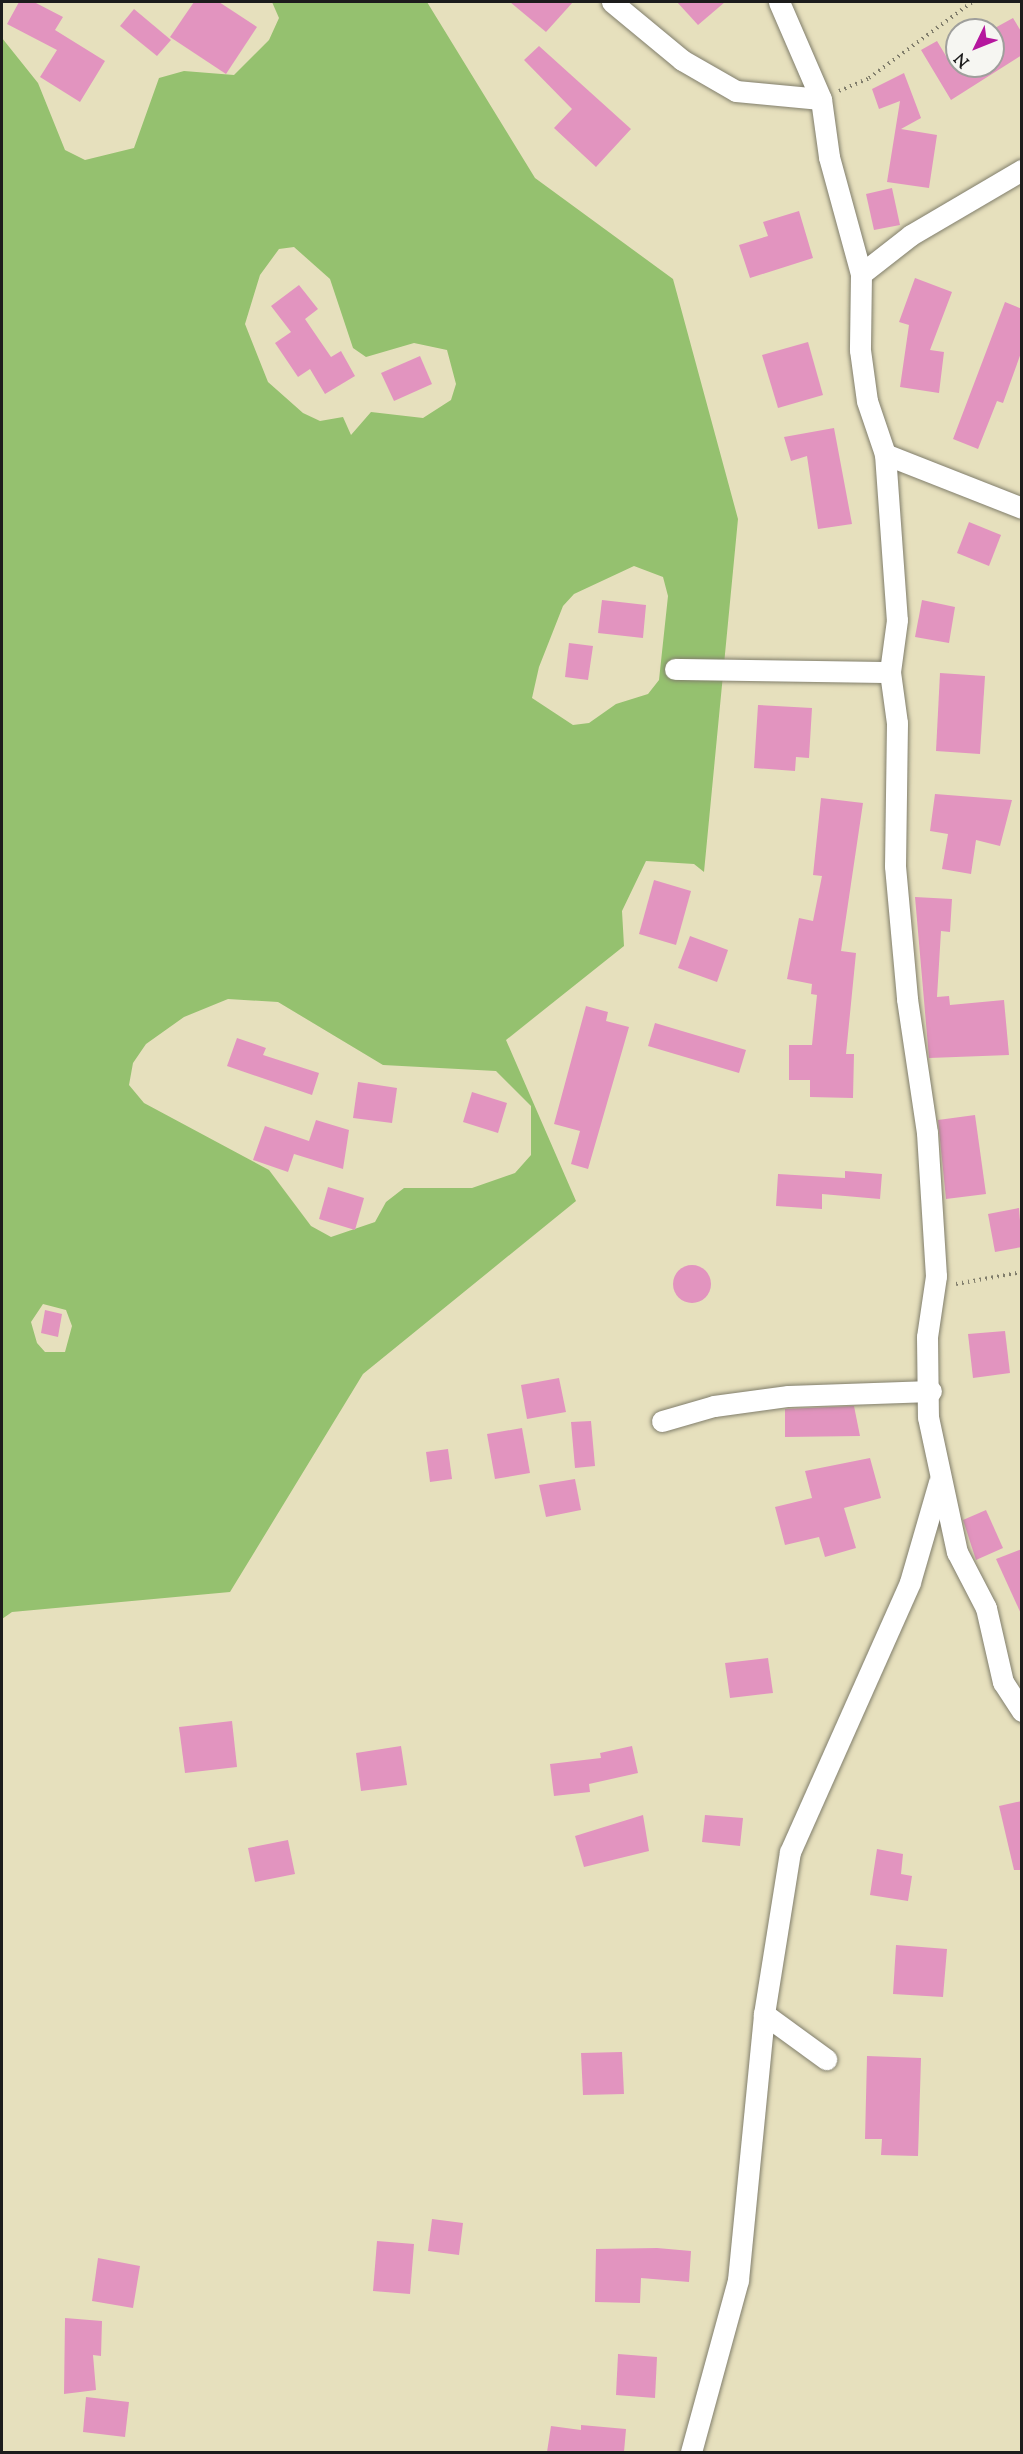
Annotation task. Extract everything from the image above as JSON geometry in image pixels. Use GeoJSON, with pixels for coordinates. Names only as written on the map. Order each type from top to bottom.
{"type":"FeatureCollection","features":[{"type":"Feature","properties":{"kind":"street"},"geometry":{"type":"LineString","coordinates":[[612,2],[682,60],[736,92],[821,99]]}},
{"type":"Feature","properties":{"kind":"street"},"geometry":{"type":"LineString","coordinates":[[779,2],[821,99],[829,157],[861,274],[860,350],[867,400],[885,454],[897,620],[890,672],[897,723],[895,866],[907,999],[927,1132],[936,1276],[927,1337],[931,1391],[928,1417],[939,1482],[957,1552],[986,1608],[1003,1682],[1022,1711]]}},
{"type":"Feature","properties":{"kind":"street"},"geometry":{"type":"LineString","coordinates":[[861,274],[911,236],[1022,170]]}},
{"type":"Feature","properties":{"kind":"street"},"geometry":{"type":"LineString","coordinates":[[885,454],[1022,508]]}},
{"type":"Feature","properties":{"kind":"street"},"geometry":{"type":"LineString","coordinates":[[675,669],[890,672]]}},
{"type":"Feature","properties":{"kind":"street"},"geometry":{"type":"LineString","coordinates":[[662,1421],[714,1406],[788,1396],[931,1391]]}},
{"type":"Feature","properties":{"kind":"street"},"geometry":{"type":"LineString","coordinates":[[691,2452],[738,2280],[764,2014],[790,1852],[910,1582],[939,1482]]}},
{"type":"Feature","properties":{"kind":"street"},"geometry":{"type":"LineString","coordinates":[[764,2014],[826,2059]]}},
{"type":"Feature","properties":{"kind":"path"},"geometry":{"type":"LineString","coordinates":[[821,99],[869,78],[972,2]]}},
{"type":"Feature","properties":{"kind":"path"},"geometry":{"type":"LineString","coordinates":[[936,1276],[938,1286],[1022,1272]]}},
{"type":"Feature","properties":{"kind":"green space"},"geometry":{"type":"Polygon","coordinates":[[[272,2],[427,2],[535,178],[673,279],[738,519],[704,872],[694,864],[646,861],[622,911],[624,946],[506,1040],[576,1201],[363,1374],[230,1592],[12,1612],[2,1619],[2,38],[38,83],[65,150],[85,160],[134,148],[159,78],[184,71],[234,75],[269,40],[279,18],[272,2]],[[294,247],[279,249],[260,275],[245,324],[268,382],[303,413],[320,421],[343,417],[351,435],[371,412],[423,418],[451,400],[456,384],[447,350],[414,343],[366,357],[353,348],[330,279],[294,247]],[[634,566],[574,594],[563,606],[539,667],[532,698],[573,725],[589,723],[616,704],[648,694],[659,680],[668,596],[663,577],[634,566]],[[228,999],[184,1017],[146,1044],[133,1063],[129,1085],[144,1103],[269,1170],[311,1226],[331,1237],[375,1222],[386,1202],[404,1188],[472,1188],[515,1173],[531,1155],[531,1106],[496,1071],[383,1065],[278,1002],[228,999]],[[43,1304],[31,1322],[37,1343],[45,1352],[65,1352],[72,1326],[66,1310],[43,1304]]]}},
{"type":"Feature","properties":{"kind":"building"},"geometry":{"type":"Polygon","coordinates":[[[19,2],[34,2],[63,17],[55,30],[105,61],[80,102],[40,77],[57,50],[7,24],[19,2]]]}},
{"type":"Feature","properties":{"kind":"building"},"geometry":{"type":"Polygon","coordinates":[[[194,2],[219,2],[257,27],[226,74],[170,37],[194,2]]]}},
{"type":"Feature","properties":{"kind":"building"},"geometry":{"type":"Polygon","coordinates":[[[510,2],[573,2],[546,32],[510,2]]]}},
{"type":"Feature","properties":{"kind":"building"},"geometry":{"type":"Polygon","coordinates":[[[677,2],[725,2],[698,25],[677,2]]]}},
{"type":"Feature","properties":{"kind":"building"},"geometry":{"type":"Polygon","coordinates":[[[134,9],[171,40],[157,56],[120,26],[134,9]]]}},
{"type":"Feature","properties":{"kind":"building"},"geometry":{"type":"Polygon","coordinates":[[[1013,18],[1022,33],[1022,55],[1005,66],[1005,22],[1013,18]]]}},
{"type":"Feature","properties":{"kind":"building"},"geometry":{"type":"Polygon","coordinates":[[[937,41],[945,54],[945,78],[986,78],[951,100],[921,50],[937,41]]]}},
{"type":"Feature","properties":{"kind":"building"},"geometry":{"type":"Polygon","coordinates":[[[539,46],[631,129],[596,167],[554,128],[572,109],[524,60],[539,46]]]}},
{"type":"Feature","properties":{"kind":"building"},"geometry":{"type":"Polygon","coordinates":[[[904,73],[921,118],[901,129],[937,135],[929,188],[887,182],[900,101],[879,109],[872,89],[904,73]]]}},
{"type":"Feature","properties":{"kind":"building"},"geometry":{"type":"Polygon","coordinates":[[[892,188],[900,225],[874,230],[866,194],[892,188]]]}},
{"type":"Feature","properties":{"kind":"building"},"geometry":{"type":"Polygon","coordinates":[[[799,211],[813,258],[750,278],[739,245],[768,236],[763,222],[799,211]]]}},
{"type":"Feature","properties":{"kind":"building"},"geometry":{"type":"Polygon","coordinates":[[[915,278],[952,292],[930,350],[944,352],[939,393],[900,387],[909,325],[899,322],[915,278]]]}},
{"type":"Feature","properties":{"kind":"building"},"geometry":{"type":"Polygon","coordinates":[[[299,285],[318,309],[305,319],[331,357],[341,351],[355,376],[325,394],[310,369],[298,377],[275,343],[291,332],[271,306],[299,285]]]}},
{"type":"Feature","properties":{"kind":"building"},"geometry":{"type":"Polygon","coordinates":[[[1005,302],[1022,309],[1022,350],[1003,403],[997,401],[978,449],[953,439],[1005,302]]]}},
{"type":"Feature","properties":{"kind":"building"},"geometry":{"type":"Polygon","coordinates":[[[808,342],[823,395],[778,408],[762,355],[808,342]]]}},
{"type":"Feature","properties":{"kind":"building"},"geometry":{"type":"Polygon","coordinates":[[[420,356],[432,384],[394,401],[381,373],[420,356]]]}},
{"type":"Feature","properties":{"kind":"building"},"geometry":{"type":"Polygon","coordinates":[[[834,428],[852,524],[818,529],[807,456],[791,461],[784,437],[834,428]]]}},
{"type":"Feature","properties":{"kind":"building"},"geometry":{"type":"Polygon","coordinates":[[[969,522],[1001,535],[989,566],[957,553],[969,522]]]}},
{"type":"Feature","properties":{"kind":"building"},"geometry":{"type":"Polygon","coordinates":[[[602,600],[646,605],[643,638],[598,633],[602,600]]]}},
{"type":"Feature","properties":{"kind":"building"},"geometry":{"type":"Polygon","coordinates":[[[922,600],[955,607],[949,643],[915,637],[922,600]]]}},
{"type":"Feature","properties":{"kind":"building"},"geometry":{"type":"Polygon","coordinates":[[[569,643],[593,646],[588,680],[565,677],[569,643]]]}},
{"type":"Feature","properties":{"kind":"building"},"geometry":{"type":"Polygon","coordinates":[[[940,673],[985,676],[980,754],[936,751],[940,673]]]}},
{"type":"Feature","properties":{"kind":"building"},"geometry":{"type":"Polygon","coordinates":[[[758,705],[812,708],[809,758],[796,757],[795,771],[754,768],[758,705]]]}},
{"type":"Feature","properties":{"kind":"building"},"geometry":{"type":"Polygon","coordinates":[[[935,794],[1012,800],[1000,846],[976,840],[971,874],[942,869],[948,834],[930,831],[935,794]]]}},
{"type":"Feature","properties":{"kind":"building"},"geometry":{"type":"Polygon","coordinates":[[[821,798],[863,803],[841,951],[856,953],[846,1054],[854,1054],[853,1098],[810,1097],[810,1080],[789,1080],[789,1045],[812,1045],[817,995],[811,994],[812,984],[787,979],[799,918],[813,921],[822,876],[813,875],[821,798]]]}},
{"type":"Feature","properties":{"kind":"building"},"geometry":{"type":"Polygon","coordinates":[[[654,880],[691,891],[676,945],[639,934],[654,880]]]}},
{"type":"Feature","properties":{"kind":"building"},"geometry":{"type":"Polygon","coordinates":[[[915,897],[952,899],[950,932],[941,931],[937,997],[949,996],[950,1005],[1004,1000],[1009,1055],[929,1058],[915,897]]]}},
{"type":"Feature","properties":{"kind":"building"},"geometry":{"type":"Polygon","coordinates":[[[690,936],[728,950],[717,982],[678,968],[690,936]]]}},
{"type":"Feature","properties":{"kind":"building"},"geometry":{"type":"Polygon","coordinates":[[[586,1006],[608,1012],[606,1021],[629,1027],[588,1169],[571,1164],[580,1131],[554,1124],[586,1006]]]}},
{"type":"Feature","properties":{"kind":"building"},"geometry":{"type":"Polygon","coordinates":[[[655,1023],[746,1050],[739,1073],[648,1046],[655,1023]]]}},
{"type":"Feature","properties":{"kind":"building"},"geometry":{"type":"Polygon","coordinates":[[[237,1038],[266,1048],[263,1055],[319,1073],[312,1095],[227,1066],[237,1038]]]}},
{"type":"Feature","properties":{"kind":"building"},"geometry":{"type":"Polygon","coordinates":[[[358,1082],[397,1088],[392,1123],[353,1118],[358,1082]]]}},
{"type":"Feature","properties":{"kind":"building"},"geometry":{"type":"Polygon","coordinates":[[[472,1092],[507,1103],[498,1133],[463,1122],[472,1092]]]}},
{"type":"Feature","properties":{"kind":"building"},"geometry":{"type":"Polygon","coordinates":[[[975,1115],[986,1194],[946,1199],[938,1120],[975,1115]]]}},
{"type":"Feature","properties":{"kind":"building"},"geometry":{"type":"Polygon","coordinates":[[[316,1120],[349,1130],[343,1169],[294,1154],[288,1172],[253,1160],[265,1126],[309,1141],[316,1120]]]}},
{"type":"Feature","properties":{"kind":"building"},"geometry":{"type":"Polygon","coordinates":[[[845,1171],[882,1174],[880,1199],[822,1194],[822,1209],[776,1206],[778,1174],[845,1178],[845,1171]]]}},
{"type":"Feature","properties":{"kind":"building"},"geometry":{"type":"Polygon","coordinates":[[[328,1187],[364,1198],[355,1230],[319,1219],[328,1187]]]}},
{"type":"Feature","properties":{"kind":"building"},"geometry":{"type":"Polygon","coordinates":[[[1019,1208],[1022,1247],[995,1252],[988,1214],[1019,1208]]]}},
{"type":"Feature","properties":{"kind":"building"},"geometry":{"type":"Polygon","coordinates":[[[692,1265],[706,1270],[711,1284],[706,1298],[692,1303],[678,1298],[673,1284],[678,1270],[692,1265]]]}},
{"type":"Feature","properties":{"kind":"building"},"geometry":{"type":"Polygon","coordinates":[[[45,1310],[62,1314],[58,1337],[41,1333],[45,1310]]]}},
{"type":"Feature","properties":{"kind":"building"},"geometry":{"type":"Polygon","coordinates":[[[1005,1331],[1010,1373],[973,1378],[968,1334],[1005,1331]]]}},
{"type":"Feature","properties":{"kind":"building"},"geometry":{"type":"Polygon","coordinates":[[[559,1378],[566,1412],[527,1419],[521,1385],[559,1378]]]}},
{"type":"Feature","properties":{"kind":"building"},"geometry":{"type":"Polygon","coordinates":[[[854,1406],[860,1436],[785,1437],[785,1409],[854,1406]]]}},
{"type":"Feature","properties":{"kind":"building"},"geometry":{"type":"Polygon","coordinates":[[[591,1421],[595,1466],[575,1468],[571,1422],[591,1421]]]}},
{"type":"Feature","properties":{"kind":"building"},"geometry":{"type":"Polygon","coordinates":[[[522,1428],[530,1473],[495,1479],[487,1434],[522,1428]]]}},
{"type":"Feature","properties":{"kind":"building"},"geometry":{"type":"Polygon","coordinates":[[[448,1449],[452,1479],[430,1482],[426,1452],[448,1449]]]}},
{"type":"Feature","properties":{"kind":"building"},"geometry":{"type":"Polygon","coordinates":[[[870,1458],[881,1498],[844,1508],[856,1548],[825,1557],[819,1537],[785,1545],[775,1507],[812,1498],[805,1471],[870,1458]]]}},
{"type":"Feature","properties":{"kind":"building"},"geometry":{"type":"Polygon","coordinates":[[[575,1479],[581,1510],[546,1517],[539,1485],[575,1479]]]}},
{"type":"Feature","properties":{"kind":"building"},"geometry":{"type":"Polygon","coordinates":[[[986,1510],[1003,1548],[976,1560],[963,1520],[986,1510]]]}},
{"type":"Feature","properties":{"kind":"building"},"geometry":{"type":"Polygon","coordinates":[[[1022,1549],[1022,1616],[996,1559],[1022,1549]]]}},
{"type":"Feature","properties":{"kind":"building"},"geometry":{"type":"Polygon","coordinates":[[[768,1658],[773,1693],[730,1698],[725,1663],[768,1658]]]}},
{"type":"Feature","properties":{"kind":"building"},"geometry":{"type":"Polygon","coordinates":[[[232,1721],[237,1767],[185,1773],[179,1727],[232,1721]]]}},
{"type":"Feature","properties":{"kind":"building"},"geometry":{"type":"Polygon","coordinates":[[[401,1746],[407,1785],[361,1791],[356,1753],[401,1746]]]}},
{"type":"Feature","properties":{"kind":"building"},"geometry":{"type":"Polygon","coordinates":[[[632,1746],[638,1773],[589,1784],[590,1792],[554,1796],[550,1764],[601,1758],[600,1753],[632,1746]]]}},
{"type":"Feature","properties":{"kind":"building"},"geometry":{"type":"Polygon","coordinates":[[[1022,1801],[1022,1870],[1014,1870],[999,1806],[1022,1801]]]}},
{"type":"Feature","properties":{"kind":"building"},"geometry":{"type":"Polygon","coordinates":[[[643,1815],[649,1851],[584,1867],[575,1836],[643,1815]]]}},
{"type":"Feature","properties":{"kind":"building"},"geometry":{"type":"Polygon","coordinates":[[[705,1815],[743,1818],[740,1846],[702,1842],[705,1815]]]}},
{"type":"Feature","properties":{"kind":"building"},"geometry":{"type":"Polygon","coordinates":[[[288,1840],[295,1874],[255,1882],[248,1848],[288,1840]]]}},
{"type":"Feature","properties":{"kind":"building"},"geometry":{"type":"Polygon","coordinates":[[[877,1849],[903,1854],[901,1874],[912,1876],[908,1901],[870,1895],[877,1849]]]}},
{"type":"Feature","properties":{"kind":"building"},"geometry":{"type":"Polygon","coordinates":[[[896,1945],[947,1949],[943,1997],[893,1994],[896,1945]]]}},
{"type":"Feature","properties":{"kind":"building"},"geometry":{"type":"Polygon","coordinates":[[[622,2052],[624,2094],[583,2095],[581,2053],[622,2052]]]}},
{"type":"Feature","properties":{"kind":"building"},"geometry":{"type":"Polygon","coordinates":[[[867,2056],[921,2058],[918,2156],[881,2155],[882,2139],[865,2139],[867,2056]]]}},
{"type":"Feature","properties":{"kind":"building"},"geometry":{"type":"Polygon","coordinates":[[[432,2219],[463,2223],[459,2255],[428,2251],[432,2219]]]}},
{"type":"Feature","properties":{"kind":"building"},"geometry":{"type":"Polygon","coordinates":[[[377,2241],[414,2244],[410,2294],[373,2291],[377,2241]]]}},
{"type":"Feature","properties":{"kind":"building"},"geometry":{"type":"Polygon","coordinates":[[[657,2248],[691,2251],[689,2282],[641,2278],[640,2303],[595,2302],[596,2249],[657,2248]]]}},
{"type":"Feature","properties":{"kind":"building"},"geometry":{"type":"Polygon","coordinates":[[[98,2258],[140,2266],[133,2308],[92,2301],[98,2258]]]}},
{"type":"Feature","properties":{"kind":"building"},"geometry":{"type":"Polygon","coordinates":[[[65,2318],[102,2321],[101,2356],[93,2355],[96,2390],[64,2394],[65,2318]]]}},
{"type":"Feature","properties":{"kind":"building"},"geometry":{"type":"Polygon","coordinates":[[[618,2354],[657,2357],[655,2398],[616,2395],[618,2354]]]}},
{"type":"Feature","properties":{"kind":"building"},"geometry":{"type":"Polygon","coordinates":[[[86,2397],[129,2402],[125,2437],[83,2432],[86,2397]]]}},
{"type":"Feature","properties":{"kind":"building"},"geometry":{"type":"Polygon","coordinates":[[[581,2425],[626,2429],[624,2452],[547,2452],[551,2426],[581,2430],[581,2425]]]}}]}
